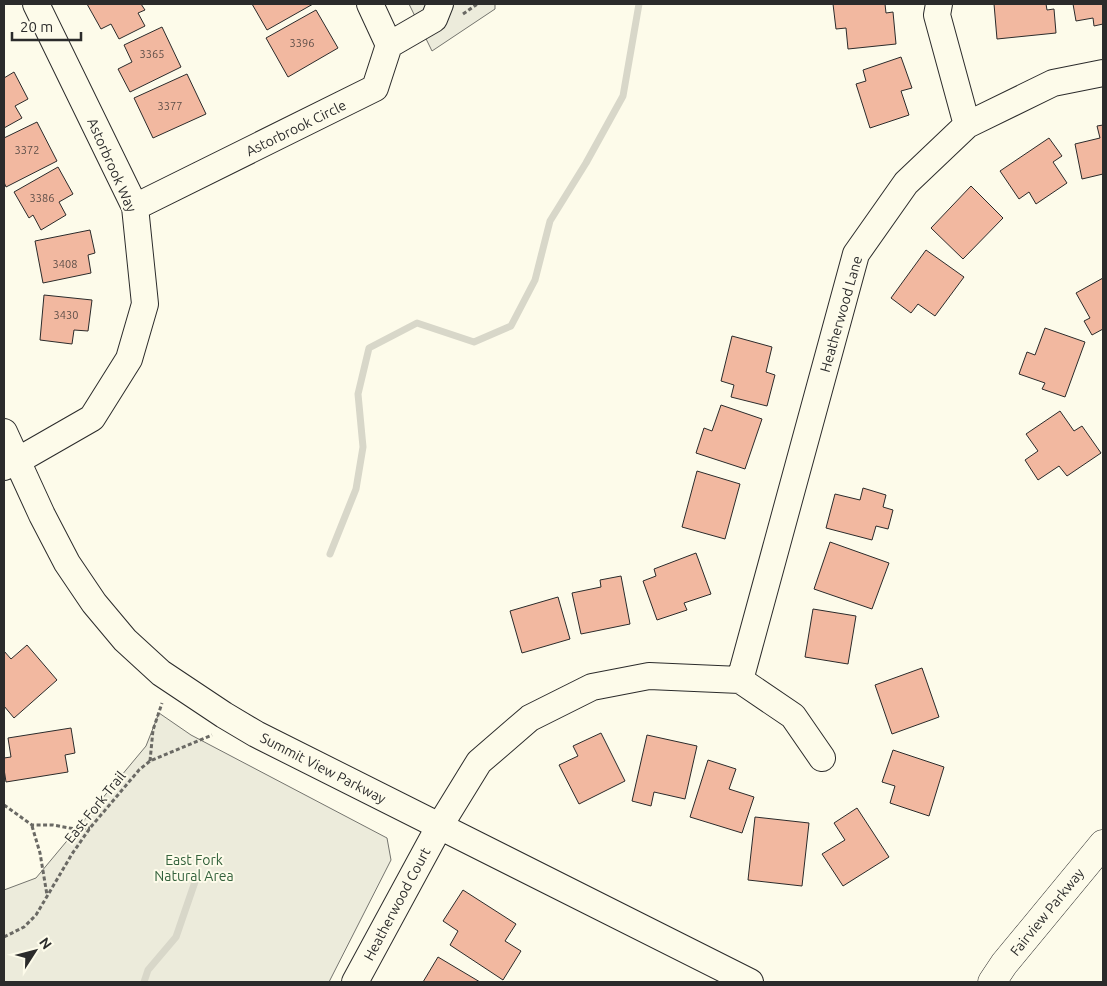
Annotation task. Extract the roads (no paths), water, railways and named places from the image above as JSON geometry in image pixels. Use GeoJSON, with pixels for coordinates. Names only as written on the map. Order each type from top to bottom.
{"type":"FeatureCollection","features":[{"type":"Feature","properties":{"kind":"main road","name":"Fairview Parkway"},"geometry":{"type":"LineString","coordinates":[[992,982],[1004,964],[1103,844]]}},
{"type":"Feature","properties":{"kind":"street","name":"Astorbrook Way"},"geometry":{"type":"LineString","coordinates":[[10,463],[92,418],[129,359],[144,304],[135,207],[36,4]]}},
{"type":"Feature","properties":{"kind":"street"},"geometry":{"type":"LineString","coordinates":[[370,4],[388,45],[434,19],[440,4]]}},
{"type":"Feature","properties":{"kind":"street"},"geometry":{"type":"LineString","coordinates":[[939,4],[937,15],[967,125]]}},
{"type":"Feature","properties":{"kind":"street","name":"Astorbrook Circle"},"geometry":{"type":"LineString","coordinates":[[135,207],[375,88],[388,45]]}},
{"type":"Feature","properties":{"kind":"street","name":"Heatherwood Lane"},"geometry":{"type":"LineString","coordinates":[[740,680],[856,254],[906,183],[967,125],[1053,83],[1103,73]]}},
{"type":"Feature","properties":{"kind":"street","name":"Summit View Parkway"},"geometry":{"type":"LineString","coordinates":[[4,432],[10,463],[42,515],[63,555],[94,602],[125,640],[161,673],[256,734],[750,982]]}},
{"type":"Feature","properties":{"kind":"street","name":"Heatherwood Court"},"geometry":{"type":"LineString","coordinates":[[355,982],[439,827],[479,762],[530,718],[592,686],[649,676],[740,680]]}},
{"type":"Feature","properties":{"kind":"street"},"geometry":{"type":"LineString","coordinates":[[740,680],[793,716],[822,758]]}},
{"type":"Feature","properties":{"kind":"waterway"},"geometry":{"type":"LineString","coordinates":[[330,554],[356,489],[363,447],[358,394],[369,348],[417,323],[474,342],[511,326],[535,280],[550,221],[586,163],[623,96],[639,4]]}},
{"type":"Feature","properties":{"kind":"waterway"},"geometry":{"type":"LineString","coordinates":[[144,982],[148,970],[176,937],[197,876]]}},
{"type":"Feature","properties":{"kind":"park label","name":"East Fork Natural Area"},"geometry":{"type":"Point","coordinates":[194,868]}}]}
